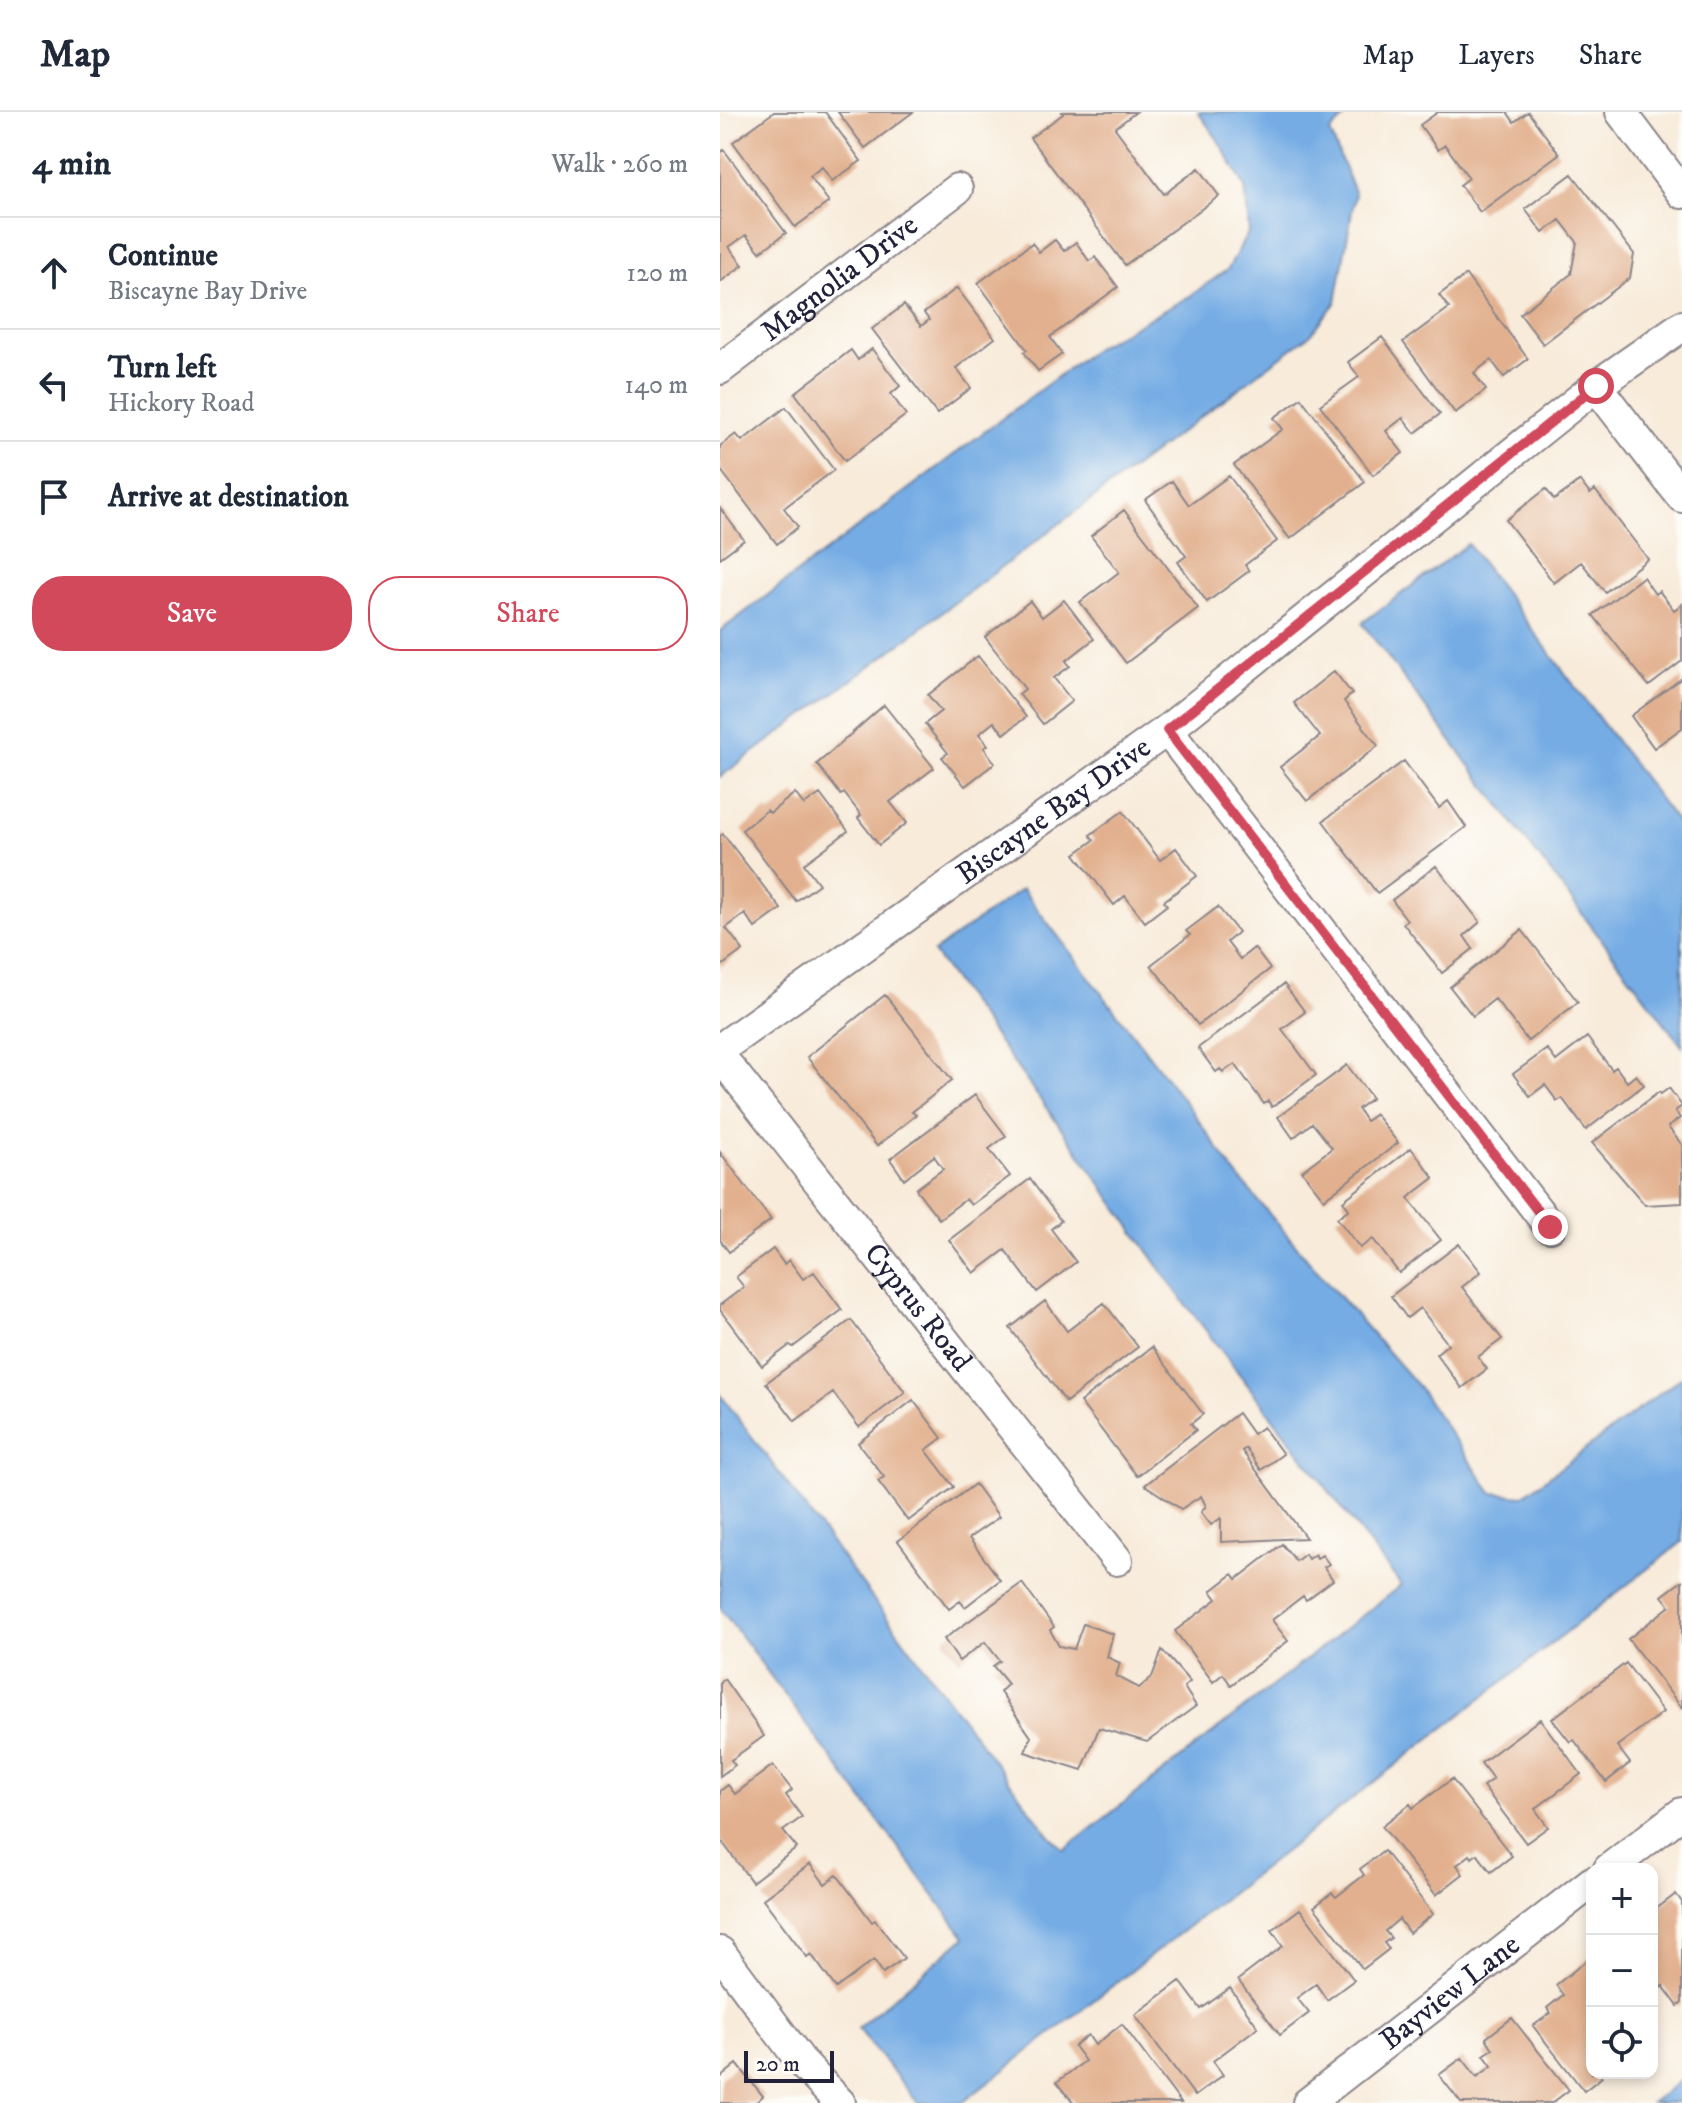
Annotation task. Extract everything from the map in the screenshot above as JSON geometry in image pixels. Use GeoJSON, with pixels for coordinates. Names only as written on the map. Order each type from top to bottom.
{"type":"FeatureCollection","features":[{"type":"Feature","properties":{"kind":"street"},"geometry":{"type":"LineString","coordinates":[[1621,112],[1682,193]]}},
{"type":"Feature","properties":{"kind":"street","name":"Magnolia Drive"},"geometry":{"type":"LineString","coordinates":[[720,369],[957,189]]}},
{"type":"Feature","properties":{"kind":"street","name":"Biscayne Bay Drive"},"geometry":{"type":"LineString","coordinates":[[720,1049],[1167,730],[1596,386],[1682,326]]}},
{"type":"Feature","properties":{"kind":"street"},"geometry":{"type":"LineString","coordinates":[[1596,386],[1682,497]]}},
{"type":"Feature","properties":{"kind":"street"},"geometry":{"type":"LineString","coordinates":[[1167,730],[1550,1227]]}},
{"type":"Feature","properties":{"kind":"street","name":"Cyprus Road"},"geometry":{"type":"LineString","coordinates":[[720,1056],[1117,1560]]}},
{"type":"Feature","properties":{"kind":"street"},"geometry":{"type":"LineString","coordinates":[[1617,1863],[1682,1813]]}},
{"type":"Feature","properties":{"kind":"street","name":"Bayview Lane"},"geometry":{"type":"LineString","coordinates":[[1308,2103],[1586,1887]]}},
{"type":"Feature","properties":{"kind":"street"},"geometry":{"type":"LineString","coordinates":[[720,1952],[803,2064],[840,2103]]}},
{"type":"Feature","properties":{"kind":"water"},"geometry":{"type":"Polygon","coordinates":[[[1198,112],[1350,112],[1330,132],[1355,194],[1336,302],[1311,334],[720,777],[720,631],[1097,347],[1190,296],[1228,269],[1249,231],[1245,186],[1198,112]]]}},
{"type":"Feature","properties":{"kind":"water"},"geometry":{"type":"Polygon","coordinates":[[[1468,544],[1682,829],[1682,1046],[1362,623],[1468,544]]]}},
{"type":"Feature","properties":{"kind":"water"},"geometry":{"type":"Polygon","coordinates":[[[1022,889],[1191,1110],[1235,1173],[1417,1385],[1492,1493],[1523,1496],[1682,1377],[1682,1542],[962,2103],[918,2103],[858,2028],[965,1937],[720,1608],[720,1394],[1050,1836],[1064,1850],[1401,1585],[1178,1294],[933,952],[1022,889]]]}},
{"type":"Feature","properties":{"kind":"water"},"geometry":{"type":"Polygon","coordinates":[[[1682,2079],[1682,2103],[1651,2103],[1682,2079]]]}},
{"type":"Feature","properties":{"kind":"building"},"geometry":{"type":"Polygon","coordinates":[[[774,112],[825,112],[861,161],[832,181],[822,167],[810,176],[829,202],[795,227],[733,142],[774,112]]]}},
{"type":"Feature","properties":{"kind":"building"},"geometry":{"type":"Polygon","coordinates":[[[838,112],[913,112],[865,148],[838,112]]]}},
{"type":"Feature","properties":{"kind":"building"},"geometry":{"type":"Polygon","coordinates":[[[1062,112],[1136,112],[1115,128],[1164,194],[1199,168],[1219,196],[1125,265],[1030,138],[1062,112]]]}},
{"type":"Feature","properties":{"kind":"building"},"geometry":{"type":"Polygon","coordinates":[[[1438,112],[1507,112],[1514,122],[1528,112],[1559,154],[1480,212],[1460,185],[1469,178],[1445,145],[1438,150],[1420,125],[1438,112]]]}},
{"type":"Feature","properties":{"kind":"building"},"geometry":{"type":"Polygon","coordinates":[[[724,150],[786,233],[760,252],[746,235],[729,247],[743,265],[720,282],[720,153],[724,150]]]}},
{"type":"Feature","properties":{"kind":"building"},"geometry":{"type":"Polygon","coordinates":[[[1572,174],[1634,254],[1630,278],[1543,344],[1520,314],[1571,274],[1577,242],[1560,220],[1543,233],[1525,209],[1572,174]]]}},
{"type":"Feature","properties":{"kind":"building"},"geometry":{"type":"Polygon","coordinates":[[[1055,240],[1064,251],[1076,242],[1089,261],[1095,257],[1118,287],[1050,337],[1062,354],[1038,371],[1024,352],[1027,350],[978,283],[1032,243],[1039,252],[1055,240]]]}},
{"type":"Feature","properties":{"kind":"building"},"geometry":{"type":"Polygon","coordinates":[[[1466,275],[1528,359],[1504,377],[1491,360],[1474,373],[1486,390],[1455,413],[1403,342],[1449,308],[1439,295],[1466,275]]]}},
{"type":"Feature","properties":{"kind":"building"},"geometry":{"type":"Polygon","coordinates":[[[957,288],[995,338],[956,368],[971,388],[937,414],[872,329],[904,305],[921,326],[929,320],[924,313],[957,288]]]}},
{"type":"Feature","properties":{"kind":"building"},"geometry":{"type":"Polygon","coordinates":[[[1382,337],[1440,414],[1415,433],[1403,418],[1386,431],[1403,453],[1373,475],[1320,405],[1359,377],[1348,362],[1382,337]]]}},
{"type":"Feature","properties":{"kind":"building"},"geometry":{"type":"Polygon","coordinates":[[[872,349],[900,386],[891,394],[906,415],[845,461],[795,393],[851,350],[858,360],[872,349]]]}},
{"type":"Feature","properties":{"kind":"building"},"geometry":{"type":"Polygon","coordinates":[[[1301,398],[1365,482],[1290,539],[1234,465],[1283,429],[1274,418],[1301,398]]]}},
{"type":"Feature","properties":{"kind":"building"},"geometry":{"type":"Polygon","coordinates":[[[786,407],[834,470],[784,508],[798,527],[777,544],[720,469],[720,446],[736,434],[742,441],[786,407]]]}},
{"type":"Feature","properties":{"kind":"building"},"geometry":{"type":"Polygon","coordinates":[[[1229,476],[1277,541],[1245,565],[1249,571],[1207,602],[1178,562],[1186,556],[1145,500],[1172,481],[1189,505],[1229,476]]]}},
{"type":"Feature","properties":{"kind":"building"},"geometry":{"type":"Polygon","coordinates":[[[1580,481],[1590,494],[1595,490],[1648,559],[1605,592],[1581,562],[1554,583],[1506,520],[1546,489],[1554,500],[1580,481]]]}},
{"type":"Feature","properties":{"kind":"building"},"geometry":{"type":"Polygon","coordinates":[[[720,508],[744,540],[720,558],[720,508]]]}},
{"type":"Feature","properties":{"kind":"building"},"geometry":{"type":"Polygon","coordinates":[[[1124,510],[1198,608],[1126,663],[1080,602],[1119,572],[1091,536],[1124,510]]]}},
{"type":"Feature","properties":{"kind":"building"},"geometry":{"type":"Polygon","coordinates":[[[1643,577],[1655,594],[1659,591],[1674,610],[1682,604],[1682,661],[1649,686],[1593,615],[1643,577]]]}},
{"type":"Feature","properties":{"kind":"building"},"geometry":{"type":"Polygon","coordinates":[[[1064,600],[1094,639],[1066,661],[1070,666],[1054,678],[1072,701],[1043,724],[1019,694],[1025,689],[985,637],[1030,601],[1042,617],[1064,600]]]}},
{"type":"Feature","properties":{"kind":"building"},"geometry":{"type":"Polygon","coordinates":[[[978,656],[1026,717],[1004,734],[994,722],[979,734],[988,745],[984,748],[995,763],[965,786],[942,757],[948,753],[925,724],[941,711],[928,695],[978,656]]]}},
{"type":"Feature","properties":{"kind":"building"},"geometry":{"type":"Polygon","coordinates":[[[1334,671],[1352,694],[1344,701],[1378,746],[1307,801],[1280,767],[1320,736],[1294,703],[1334,671]]]}},
{"type":"Feature","properties":{"kind":"building"},"geometry":{"type":"Polygon","coordinates":[[[1682,678],[1682,728],[1654,748],[1631,716],[1682,678]]]}},
{"type":"Feature","properties":{"kind":"building"},"geometry":{"type":"Polygon","coordinates":[[[884,705],[934,768],[890,802],[907,823],[879,845],[858,818],[861,815],[817,764],[884,705]]]}},
{"type":"Feature","properties":{"kind":"building"},"geometry":{"type":"Polygon","coordinates":[[[1404,761],[1439,808],[1448,801],[1466,827],[1377,893],[1323,821],[1404,761]]]}},
{"type":"Feature","properties":{"kind":"building"},"geometry":{"type":"Polygon","coordinates":[[[795,793],[804,805],[820,794],[848,831],[804,864],[819,884],[796,901],[742,830],[795,793]]]}},
{"type":"Feature","properties":{"kind":"building"},"geometry":{"type":"Polygon","coordinates":[[[1123,811],[1160,860],[1176,848],[1197,876],[1164,901],[1167,905],[1145,922],[1125,896],[1114,905],[1075,854],[1094,840],[1090,835],[1123,811]]]}},
{"type":"Feature","properties":{"kind":"building"},"geometry":{"type":"Polygon","coordinates":[[[723,834],[781,909],[755,928],[745,914],[726,928],[743,950],[720,967],[720,836],[723,834]]]}},
{"type":"Feature","properties":{"kind":"building"},"geometry":{"type":"Polygon","coordinates":[[[1436,866],[1480,922],[1464,936],[1473,949],[1442,973],[1403,923],[1407,920],[1392,900],[1436,866]]]}},
{"type":"Feature","properties":{"kind":"building"},"geometry":{"type":"Polygon","coordinates":[[[1218,907],[1238,932],[1227,942],[1240,959],[1254,948],[1270,969],[1198,1025],[1151,965],[1190,935],[1186,931],[1218,907]]]}},
{"type":"Feature","properties":{"kind":"building"},"geometry":{"type":"Polygon","coordinates":[[[1522,930],[1578,1002],[1528,1041],[1495,999],[1473,1016],[1450,987],[1522,930]]]}},
{"type":"Feature","properties":{"kind":"building"},"geometry":{"type":"Polygon","coordinates":[[[1284,984],[1305,1012],[1282,1029],[1316,1075],[1272,1107],[1268,1101],[1264,1104],[1235,1064],[1223,1072],[1220,1069],[1216,1072],[1198,1048],[1284,984]]]}},
{"type":"Feature","properties":{"kind":"building"},"geometry":{"type":"Polygon","coordinates":[[[885,995],[952,1080],[912,1112],[916,1115],[877,1146],[807,1057],[885,995]]]}},
{"type":"Feature","properties":{"kind":"building"},"geometry":{"type":"Polygon","coordinates":[[[1587,1037],[1612,1070],[1616,1067],[1627,1082],[1636,1075],[1644,1085],[1586,1130],[1562,1098],[1557,1101],[1545,1085],[1530,1096],[1513,1074],[1547,1049],[1556,1061],[1587,1037]]]}},
{"type":"Feature","properties":{"kind":"building"},"geometry":{"type":"Polygon","coordinates":[[[1347,1065],[1372,1098],[1358,1109],[1366,1121],[1375,1114],[1398,1143],[1324,1199],[1302,1171],[1332,1148],[1312,1123],[1293,1138],[1278,1117],[1347,1065]]]}},
{"type":"Feature","properties":{"kind":"building"},"geometry":{"type":"Polygon","coordinates":[[[1669,1088],[1682,1106],[1675,1111],[1680,1118],[1668,1127],[1682,1145],[1682,1203],[1645,1205],[1592,1143],[1659,1092],[1661,1094],[1669,1088]]]}},
{"type":"Feature","properties":{"kind":"building"},"geometry":{"type":"Polygon","coordinates":[[[975,1095],[1006,1136],[989,1149],[1010,1176],[971,1205],[966,1199],[939,1219],[916,1189],[943,1169],[934,1156],[904,1179],[890,1159],[975,1095]]]}},
{"type":"Feature","properties":{"kind":"building"},"geometry":{"type":"Polygon","coordinates":[[[1411,1148],[1434,1178],[1408,1198],[1441,1240],[1399,1273],[1373,1239],[1360,1248],[1337,1218],[1349,1209],[1343,1201],[1411,1148]]]}},
{"type":"Feature","properties":{"kind":"building"},"geometry":{"type":"Polygon","coordinates":[[[720,1152],[771,1220],[729,1252],[720,1240],[720,1152]]]}},
{"type":"Feature","properties":{"kind":"building"},"geometry":{"type":"Polygon","coordinates":[[[1030,1179],[1061,1221],[1051,1229],[1076,1262],[1037,1292],[1005,1250],[974,1273],[949,1240],[1030,1179]]]}},
{"type":"Feature","properties":{"kind":"building"},"geometry":{"type":"Polygon","coordinates":[[[1459,1244],[1481,1272],[1462,1287],[1502,1339],[1478,1357],[1487,1369],[1462,1388],[1436,1354],[1448,1344],[1420,1308],[1407,1318],[1391,1296],[1459,1244]]]}},
{"type":"Feature","properties":{"kind":"building"},"geometry":{"type":"Polygon","coordinates":[[[773,1249],[784,1264],[789,1260],[803,1279],[814,1272],[842,1310],[762,1366],[720,1310],[720,1305],[744,1287],[736,1277],[773,1249]]]}},
{"type":"Feature","properties":{"kind":"building"},"geometry":{"type":"Polygon","coordinates":[[[1045,1301],[1067,1331],[1104,1303],[1138,1347],[1066,1402],[1010,1328],[1045,1301]]]}},
{"type":"Feature","properties":{"kind":"building"},"geometry":{"type":"Polygon","coordinates":[[[851,1320],[905,1392],[859,1427],[833,1393],[795,1421],[766,1383],[851,1320]]]}},
{"type":"Feature","properties":{"kind":"building"},"geometry":{"type":"Polygon","coordinates":[[[1152,1347],[1203,1414],[1191,1424],[1196,1430],[1137,1476],[1080,1402],[1152,1347]]]}},
{"type":"Feature","properties":{"kind":"building"},"geometry":{"type":"Polygon","coordinates":[[[913,1400],[942,1438],[926,1450],[954,1487],[908,1521],[878,1481],[884,1477],[858,1443],[913,1400]]]}},
{"type":"Feature","properties":{"kind":"building"},"geometry":{"type":"Polygon","coordinates":[[[1238,1413],[1253,1434],[1263,1427],[1283,1454],[1261,1470],[1246,1448],[1242,1451],[1306,1538],[1221,1542],[1221,1518],[1211,1525],[1201,1512],[1206,1506],[1201,1496],[1181,1509],[1145,1485],[1238,1413]]]}},
{"type":"Feature","properties":{"kind":"building"},"geometry":{"type":"Polygon","coordinates":[[[975,1484],[999,1517],[969,1538],[1000,1580],[965,1607],[960,1601],[949,1609],[898,1541],[975,1484]]]}},
{"type":"Feature","properties":{"kind":"building"},"geometry":{"type":"Polygon","coordinates":[[[1282,1544],[1296,1561],[1305,1554],[1308,1559],[1315,1554],[1317,1558],[1322,1555],[1329,1564],[1324,1567],[1333,1580],[1306,1600],[1303,1596],[1272,1620],[1288,1641],[1231,1685],[1223,1674],[1213,1682],[1175,1631],[1217,1599],[1211,1591],[1233,1574],[1237,1579],[1282,1544]]]}},
{"type":"Feature","properties":{"kind":"building"},"geometry":{"type":"Polygon","coordinates":[[[1682,1581],[1682,1708],[1628,1639],[1670,1606],[1662,1596],[1682,1581]]]}},
{"type":"Feature","properties":{"kind":"building"},"geometry":{"type":"Polygon","coordinates":[[[1022,1583],[1054,1627],[1050,1630],[1059,1646],[1074,1649],[1083,1624],[1113,1634],[1107,1657],[1120,1663],[1116,1676],[1139,1688],[1152,1677],[1162,1650],[1190,1682],[1184,1687],[1196,1706],[1147,1742],[1099,1728],[1082,1770],[1025,1752],[1031,1737],[1000,1692],[1008,1684],[993,1666],[1000,1661],[985,1642],[959,1661],[944,1639],[1022,1583]]]}},
{"type":"Feature","properties":{"kind":"building"},"geometry":{"type":"Polygon","coordinates":[[[1626,1663],[1663,1712],[1617,1746],[1630,1763],[1606,1782],[1574,1740],[1570,1742],[1552,1719],[1626,1663]]]}},
{"type":"Feature","properties":{"kind":"building"},"geometry":{"type":"Polygon","coordinates":[[[724,1679],[764,1736],[731,1760],[735,1765],[720,1776],[720,1682],[724,1679]]]}},
{"type":"Feature","properties":{"kind":"building"},"geometry":{"type":"Polygon","coordinates":[[[1540,1719],[1581,1774],[1535,1809],[1548,1827],[1526,1843],[1483,1786],[1493,1779],[1481,1763],[1540,1719]]]}},
{"type":"Feature","properties":{"kind":"building"},"geometry":{"type":"Polygon","coordinates":[[[773,1765],[792,1790],[786,1795],[802,1817],[783,1831],[797,1848],[752,1882],[720,1839],[720,1791],[728,1785],[735,1794],[773,1765]]]}},
{"type":"Feature","properties":{"kind":"building"},"geometry":{"type":"Polygon","coordinates":[[[1452,1779],[1512,1856],[1491,1872],[1477,1854],[1472,1858],[1470,1855],[1457,1865],[1463,1874],[1436,1895],[1382,1826],[1410,1804],[1413,1808],[1452,1779]]]}},
{"type":"Feature","properties":{"kind":"building"},"geometry":{"type":"Polygon","coordinates":[[[1384,1851],[1433,1914],[1409,1933],[1399,1919],[1385,1931],[1391,1938],[1384,1943],[1389,1949],[1363,1969],[1314,1907],[1332,1893],[1336,1897],[1364,1875],[1360,1869],[1384,1851]]]}},
{"type":"Feature","properties":{"kind":"building"},"geometry":{"type":"Polygon","coordinates":[[[810,1864],[825,1884],[837,1875],[904,1958],[883,1973],[874,1960],[836,1988],[811,1954],[807,1957],[763,1899],[810,1864]]]}},
{"type":"Feature","properties":{"kind":"building"},"geometry":{"type":"Polygon","coordinates":[[[1676,1894],[1682,1902],[1682,2003],[1678,2006],[1663,1986],[1658,1990],[1658,1908],[1676,1894]]]}},
{"type":"Feature","properties":{"kind":"building"},"geometry":{"type":"Polygon","coordinates":[[[1300,1909],[1354,1980],[1327,2000],[1316,1984],[1297,1998],[1309,2013],[1280,2035],[1238,1980],[1283,1946],[1272,1930],[1300,1909]]]}},
{"type":"Feature","properties":{"kind":"building"},"geometry":{"type":"Polygon","coordinates":[[[1586,1961],[1586,2079],[1599,2079],[1584,2091],[1533,2026],[1551,2013],[1547,2008],[1563,1995],[1556,1985],[1586,1961]]]}},
{"type":"Feature","properties":{"kind":"building"},"geometry":{"type":"Polygon","coordinates":[[[1180,1981],[1201,2009],[1230,1988],[1258,2027],[1213,2061],[1223,2075],[1195,2096],[1135,2015],[1180,1981]]]}},
{"type":"Feature","properties":{"kind":"building"},"geometry":{"type":"Polygon","coordinates":[[[1512,2018],[1569,2090],[1552,2103],[1461,2103],[1439,2075],[1462,2058],[1477,2077],[1492,2066],[1484,2055],[1493,2049],[1486,2038],[1512,2018]]]}},
{"type":"Feature","properties":{"kind":"building"},"geometry":{"type":"Polygon","coordinates":[[[1122,2024],[1181,2103],[1074,2103],[1057,2082],[1085,2061],[1074,2046],[1088,2035],[1095,2045],[1122,2024]]]}},
{"type":"Feature","properties":{"kind":"building"},"geometry":{"type":"Polygon","coordinates":[[[737,2064],[763,2096],[755,2103],[720,2103],[720,2078],[737,2064]]]}},
{"type":"Feature","properties":{"kind":"route"},"geometry":{"type":"LineString","coordinates":[[1550,1227],[1167,730],[1596,386]]}}]}
